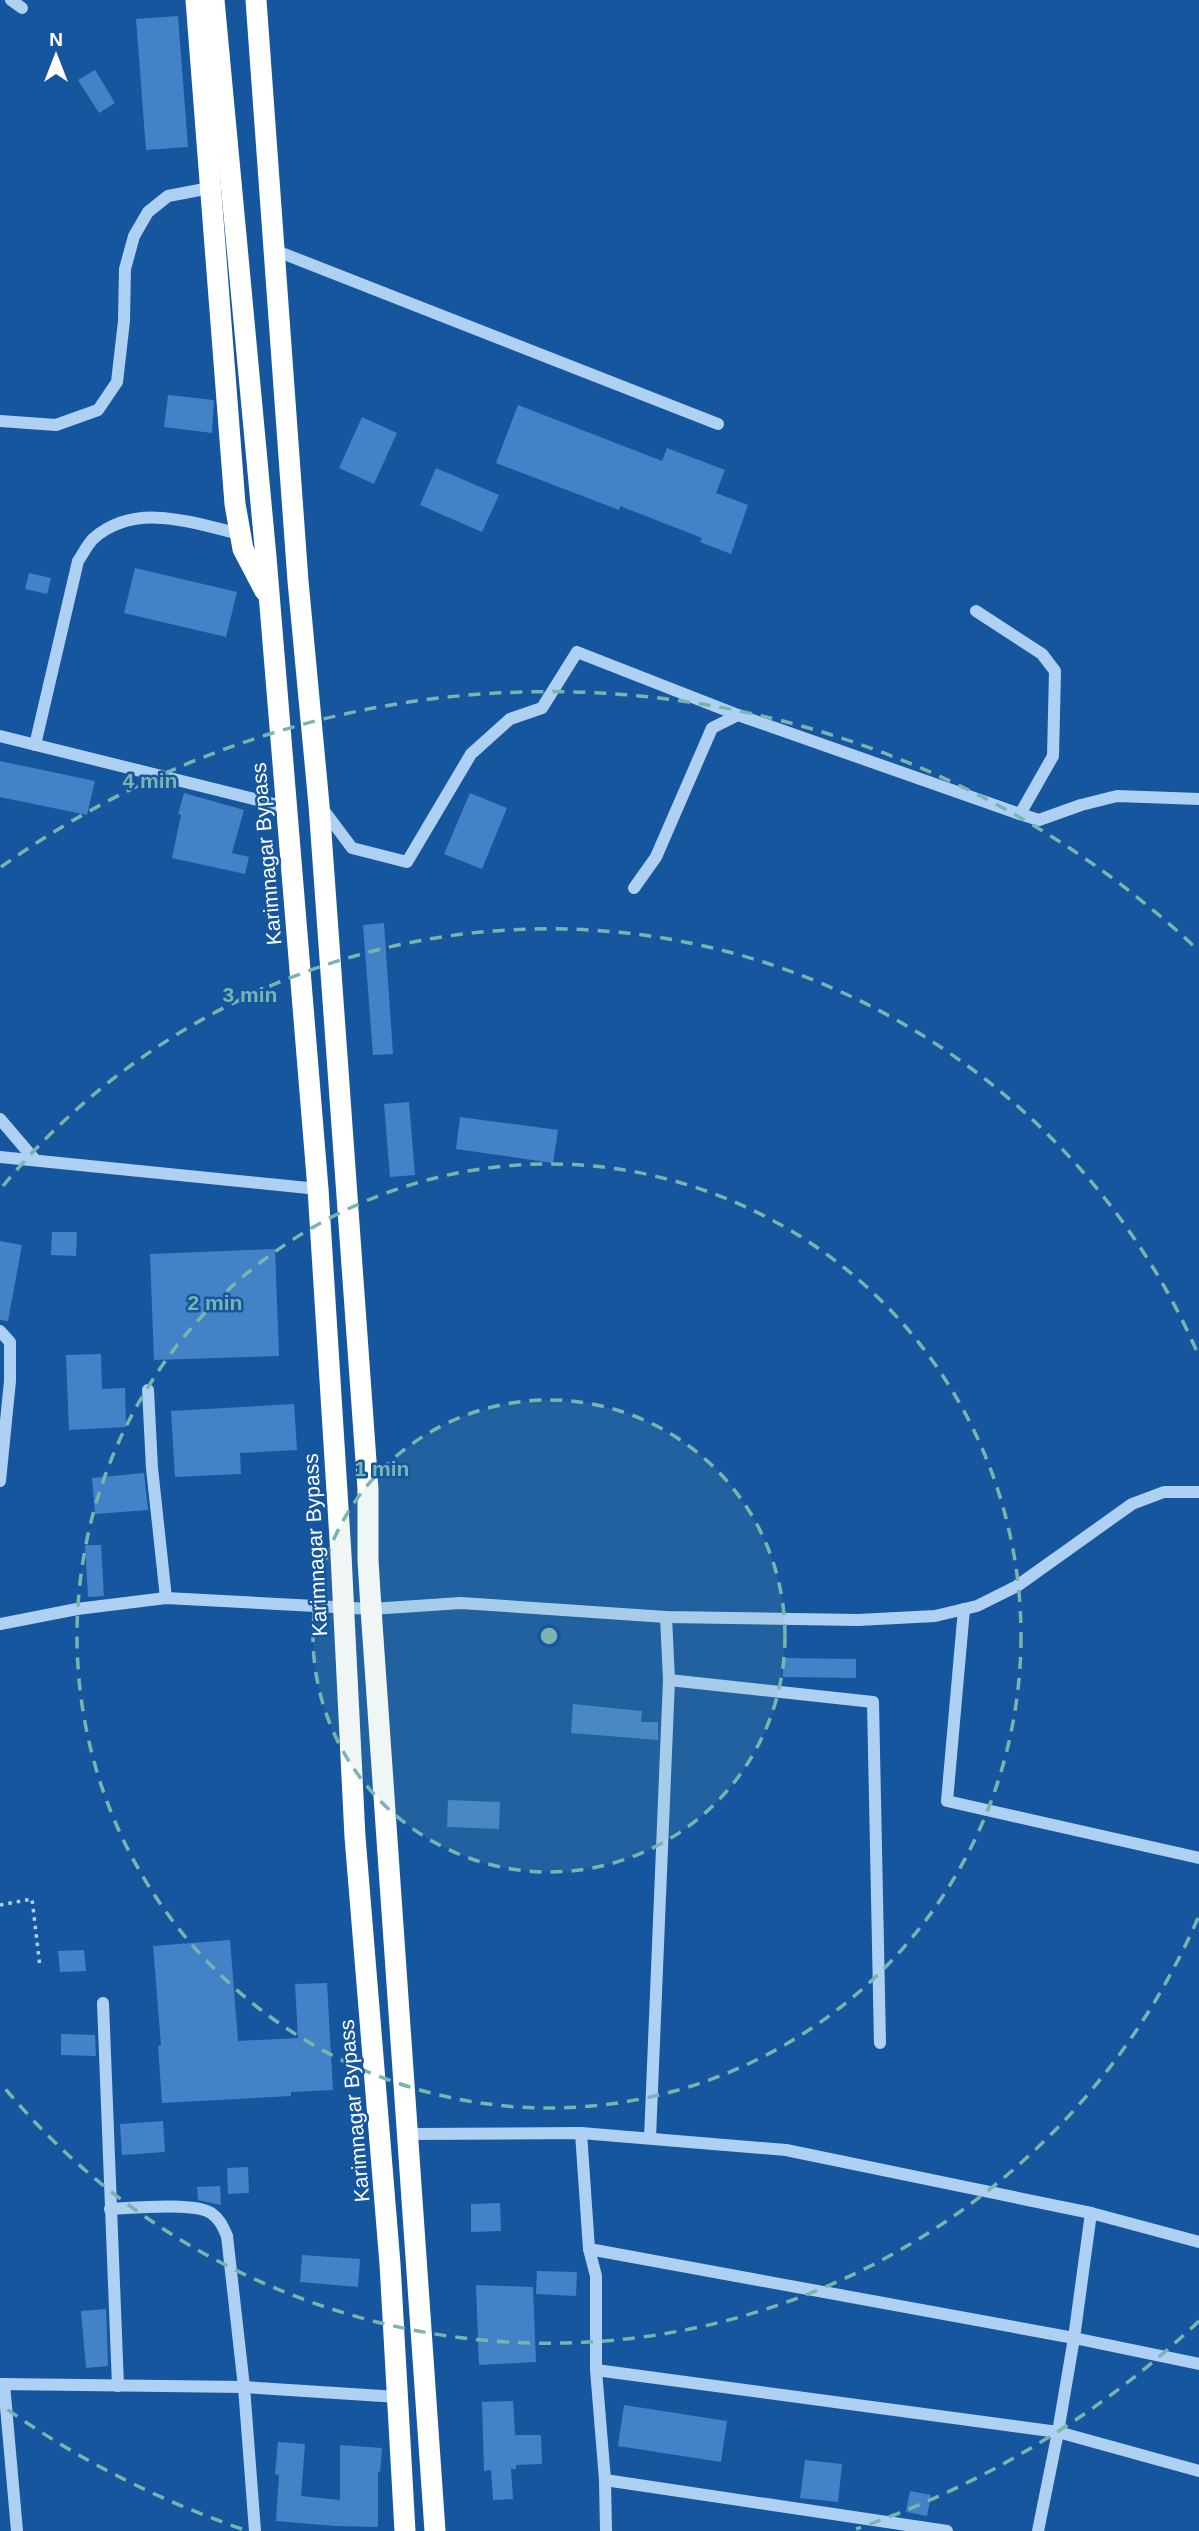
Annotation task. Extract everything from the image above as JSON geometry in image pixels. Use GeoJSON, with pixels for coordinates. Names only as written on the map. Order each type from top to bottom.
{"type":"FeatureCollection","features":[{"type":"Feature","properties":{"kind":"highway"},"geometry":{"type":"LineString","coordinates":[[196,0],[235,504],[243,549],[269,599]]}},
{"type":"Feature","properties":{"kind":"highway","name":"Karimnagar Bypass"},"geometry":{"type":"LineString","coordinates":[[214,0],[266,557],[318,1189],[355,1837],[378,2096],[405,2531]]}},
{"type":"Feature","properties":{"kind":"highway"},"geometry":{"type":"LineString","coordinates":[[256,0],[298,581],[319,805],[367,1475],[371,1609],[435,2531]]}},
{"type":"Feature","properties":{"kind":"street"},"geometry":{"type":"LineString","coordinates":[[0,421],[56,425],[98,410],[117,382],[124,321],[125,269],[134,236],[148,212],[168,196],[210,188]]}},
{"type":"Feature","properties":{"kind":"street"},"geometry":{"type":"LineString","coordinates":[[274,250],[718,424]]}},
{"type":"Feature","properties":{"kind":"street"},"geometry":{"type":"LineString","coordinates":[[35,745],[78,561],[92,540],[113,525],[135,518],[166,517],[240,534]]}},
{"type":"Feature","properties":{"kind":"street"},"geometry":{"type":"LineString","coordinates":[[976,611],[1042,654],[1055,671],[1053,756],[1020,814]]}},
{"type":"Feature","properties":{"kind":"street"},"geometry":{"type":"LineString","coordinates":[[319,805],[352,848],[407,862],[471,754],[510,719],[541,708],[577,652],[738,715],[1039,820],[1117,796],[1199,799]]}},
{"type":"Feature","properties":{"kind":"street"},"geometry":{"type":"LineString","coordinates":[[634,888],[656,857],[712,728],[738,715]]}},
{"type":"Feature","properties":{"kind":"street"},"geometry":{"type":"LineString","coordinates":[[0,736],[286,807]]}},
{"type":"Feature","properties":{"kind":"street"},"geometry":{"type":"LineString","coordinates":[[0,1119],[35,1160]]}},
{"type":"Feature","properties":{"kind":"street"},"geometry":{"type":"LineString","coordinates":[[0,1157],[318,1189]]}},
{"type":"Feature","properties":{"kind":"street"},"geometry":{"type":"LineString","coordinates":[[0,1331],[10,1342],[10,1381],[0,1481]]}},
{"type":"Feature","properties":{"kind":"street"},"geometry":{"type":"LineString","coordinates":[[149,1390],[152,1468],[166,1598]]}},
{"type":"Feature","properties":{"kind":"street"},"geometry":{"type":"LineString","coordinates":[[0,1624],[77,1609],[166,1598],[371,1609],[461,1603],[666,1617],[858,1620],[935,1616],[977,1606],[1017,1586],[1132,1504],[1164,1492],[1199,1492]]}},
{"type":"Feature","properties":{"kind":"street"},"geometry":{"type":"LineString","coordinates":[[964,1609],[947,1801],[1199,1858]]}},
{"type":"Feature","properties":{"kind":"street"},"geometry":{"type":"LineString","coordinates":[[650,2138],[669,1680],[666,1617]]}},
{"type":"Feature","properties":{"kind":"street"},"geometry":{"type":"LineString","coordinates":[[669,1680],[873,1702],[880,2043]]}},
{"type":"Feature","properties":{"kind":"street"},"geometry":{"type":"LineString","coordinates":[[103,2003],[118,2386]]}},
{"type":"Feature","properties":{"kind":"street"},"geometry":{"type":"LineString","coordinates":[[581,2133],[589,2249],[596,2276],[596,2371],[605,2480],[606,2531]]}},
{"type":"Feature","properties":{"kind":"street"},"geometry":{"type":"LineString","coordinates":[[409,2134],[581,2133],[786,2150],[1091,2213],[1199,2242]]}},
{"type":"Feature","properties":{"kind":"street"},"geometry":{"type":"LineString","coordinates":[[110,2208],[190,2208],[209,2212],[220,2222],[227,2236],[244,2388],[255,2531]]}},
{"type":"Feature","properties":{"kind":"street"},"geometry":{"type":"LineString","coordinates":[[1038,2531],[1074,2339],[1091,2213]]}},
{"type":"Feature","properties":{"kind":"street"},"geometry":{"type":"LineString","coordinates":[[589,2249],[1199,2364]]}},
{"type":"Feature","properties":{"kind":"street"},"geometry":{"type":"LineString","coordinates":[[596,2371],[1058,2432],[1199,2471]]}},
{"type":"Feature","properties":{"kind":"street"},"geometry":{"type":"LineString","coordinates":[[18,2531],[2,2384],[244,2388],[398,2397]]}},
{"type":"Feature","properties":{"kind":"street"},"geometry":{"type":"LineString","coordinates":[[605,2480],[947,2531]]}},
{"type":"Feature","properties":{"kind":"path"},"geometry":{"type":"LineString","coordinates":[[0,1905],[32,1899],[40,1966]]}},
{"type":"Feature","properties":{"kind":"building"},"geometry":{"type":"Polygon","coordinates":[[[178,16],[188,147],[146,150],[136,19],[178,16]]]}},
{"type":"Feature","properties":{"kind":"building"},"geometry":{"type":"Polygon","coordinates":[[[95,70],[115,103],[99,113],[78,80],[95,70]]]}},
{"type":"Feature","properties":{"kind":"building"},"geometry":{"type":"Polygon","coordinates":[[[168,395],[214,400],[212,433],[164,427],[168,395]]]}},
{"type":"Feature","properties":{"kind":"building"},"geometry":{"type":"Polygon","coordinates":[[[518,405],[662,461],[667,448],[725,470],[716,493],[748,505],[731,554],[700,542],[702,538],[620,506],[619,510],[496,463],[518,405]]]}},
{"type":"Feature","properties":{"kind":"building"},"geometry":{"type":"Polygon","coordinates":[[[362,417],[397,433],[374,484],[339,468],[362,417]]]}},
{"type":"Feature","properties":{"kind":"building"},"geometry":{"type":"Polygon","coordinates":[[[436,468],[499,495],[482,532],[420,505],[436,468]]]}},
{"type":"Feature","properties":{"kind":"building"},"geometry":{"type":"Polygon","coordinates":[[[135,568],[237,592],[226,637],[124,613],[135,568]]]}},
{"type":"Feature","properties":{"kind":"building"},"geometry":{"type":"Polygon","coordinates":[[[29,573],[51,578],[47,594],[25,589],[29,573]]]}},
{"type":"Feature","properties":{"kind":"building"},"geometry":{"type":"Polygon","coordinates":[[[0,761],[95,781],[87,815],[0,797],[0,761]]]}},
{"type":"Feature","properties":{"kind":"building"},"geometry":{"type":"Polygon","coordinates":[[[184,793],[244,810],[232,853],[249,857],[245,874],[172,858],[184,793]]]}},
{"type":"Feature","properties":{"kind":"building"},"geometry":{"type":"Polygon","coordinates":[[[470,793],[507,808],[482,869],[444,854],[470,793]]]}},
{"type":"Feature","properties":{"kind":"building"},"geometry":{"type":"Polygon","coordinates":[[[384,923],[393,1054],[373,1055],[363,925],[384,923]]]}},
{"type":"Feature","properties":{"kind":"building"},"geometry":{"type":"Polygon","coordinates":[[[409,1102],[415,1175],[390,1177],[384,1104],[409,1102]]]}},
{"type":"Feature","properties":{"kind":"building"},"geometry":{"type":"Polygon","coordinates":[[[460,1117],[558,1130],[553,1163],[456,1149],[460,1117]]]}},
{"type":"Feature","properties":{"kind":"building"},"geometry":{"type":"Polygon","coordinates":[[[52,1232],[77,1232],[76,1256],[51,1255],[52,1232]]]}},
{"type":"Feature","properties":{"kind":"building"},"geometry":{"type":"Polygon","coordinates":[[[0,1241],[22,1245],[8,1321],[0,1320],[0,1241]]]}},
{"type":"Feature","properties":{"kind":"building"},"geometry":{"type":"Polygon","coordinates":[[[275,1249],[279,1356],[154,1360],[150,1254],[275,1249]]]}},
{"type":"Feature","properties":{"kind":"building"},"geometry":{"type":"Polygon","coordinates":[[[101,1354],[102,1389],[125,1388],[126,1427],[69,1430],[66,1355],[101,1354]]]}},
{"type":"Feature","properties":{"kind":"building"},"geometry":{"type":"Polygon","coordinates":[[[294,1404],[297,1450],[240,1453],[241,1474],[175,1477],[171,1411],[294,1404]]]}},
{"type":"Feature","properties":{"kind":"building"},"geometry":{"type":"Polygon","coordinates":[[[144,1473],[148,1510],[95,1514],[92,1478],[144,1473]]]}},
{"type":"Feature","properties":{"kind":"building"},"geometry":{"type":"Polygon","coordinates":[[[85,1545],[101,1545],[104,1596],[88,1597],[85,1545]]]}},
{"type":"Feature","properties":{"kind":"building"},"geometry":{"type":"Polygon","coordinates":[[[783,1658],[856,1659],[856,1678],[783,1677],[783,1658]]]}},
{"type":"Feature","properties":{"kind":"building"},"geometry":{"type":"Polygon","coordinates":[[[573,1704],[642,1711],[641,1722],[658,1722],[658,1740],[571,1733],[573,1704]]]}},
{"type":"Feature","properties":{"kind":"building"},"geometry":{"type":"Polygon","coordinates":[[[448,1800],[500,1802],[499,1829],[447,1827],[448,1800]]]}},
{"type":"Feature","properties":{"kind":"building"},"geometry":{"type":"Polygon","coordinates":[[[230,1940],[238,2041],[298,2038],[295,1984],[327,1983],[333,2090],[291,2092],[291,2096],[162,2103],[158,2046],[161,2045],[153,1946],[230,1940]]]}},
{"type":"Feature","properties":{"kind":"building"},"geometry":{"type":"Polygon","coordinates":[[[84,1950],[86,1971],[60,1972],[58,1951],[84,1950]]]}},
{"type":"Feature","properties":{"kind":"building"},"geometry":{"type":"Polygon","coordinates":[[[61,2034],[95,2035],[96,2056],[61,2055],[61,2034]]]}},
{"type":"Feature","properties":{"kind":"building"},"geometry":{"type":"Polygon","coordinates":[[[163,2121],[165,2152],[122,2155],[120,2124],[163,2121]]]}},
{"type":"Feature","properties":{"kind":"building"},"geometry":{"type":"Polygon","coordinates":[[[248,2167],[249,2193],[228,2194],[227,2168],[248,2167]]]}},
{"type":"Feature","properties":{"kind":"building"},"geometry":{"type":"Polygon","coordinates":[[[220,2186],[221,2205],[198,2200],[197,2187],[220,2186]]]}},
{"type":"Feature","properties":{"kind":"building"},"geometry":{"type":"Polygon","coordinates":[[[500,2203],[501,2231],[471,2232],[471,2204],[500,2203]]]}},
{"type":"Feature","properties":{"kind":"building"},"geometry":{"type":"Polygon","coordinates":[[[302,2255],[360,2259],[358,2287],[300,2282],[302,2255]]]}},
{"type":"Feature","properties":{"kind":"building"},"geometry":{"type":"Polygon","coordinates":[[[537,2271],[577,2272],[576,2296],[536,2294],[537,2271]]]}},
{"type":"Feature","properties":{"kind":"building"},"geometry":{"type":"Polygon","coordinates":[[[476,2285],[533,2287],[536,2362],[479,2365],[476,2285]]]}},
{"type":"Feature","properties":{"kind":"building"},"geometry":{"type":"Polygon","coordinates":[[[106,2309],[108,2366],[86,2368],[81,2311],[106,2309]]]}},
{"type":"Feature","properties":{"kind":"building"},"geometry":{"type":"Polygon","coordinates":[[[513,2401],[515,2435],[541,2435],[542,2464],[516,2465],[516,2469],[511,2469],[513,2499],[493,2500],[491,2470],[484,2471],[482,2402],[513,2401]]]}},
{"type":"Feature","properties":{"kind":"building"},"geometry":{"type":"Polygon","coordinates":[[[624,2405],[727,2421],[721,2462],[618,2446],[624,2405]]]}},
{"type":"Feature","properties":{"kind":"building"},"geometry":{"type":"Polygon","coordinates":[[[278,2442],[305,2444],[301,2496],[340,2500],[340,2445],[382,2448],[378,2472],[378,2527],[276,2521],[279,2475],[275,2474],[278,2442]]]}},
{"type":"Feature","properties":{"kind":"building"},"geometry":{"type":"Polygon","coordinates":[[[805,2460],[842,2464],[838,2502],[800,2498],[805,2460]]]}},
{"type":"Feature","properties":{"kind":"building"},"geometry":{"type":"Polygon","coordinates":[[[910,2491],[931,2495],[927,2516],[906,2512],[910,2491]]]}}]}
